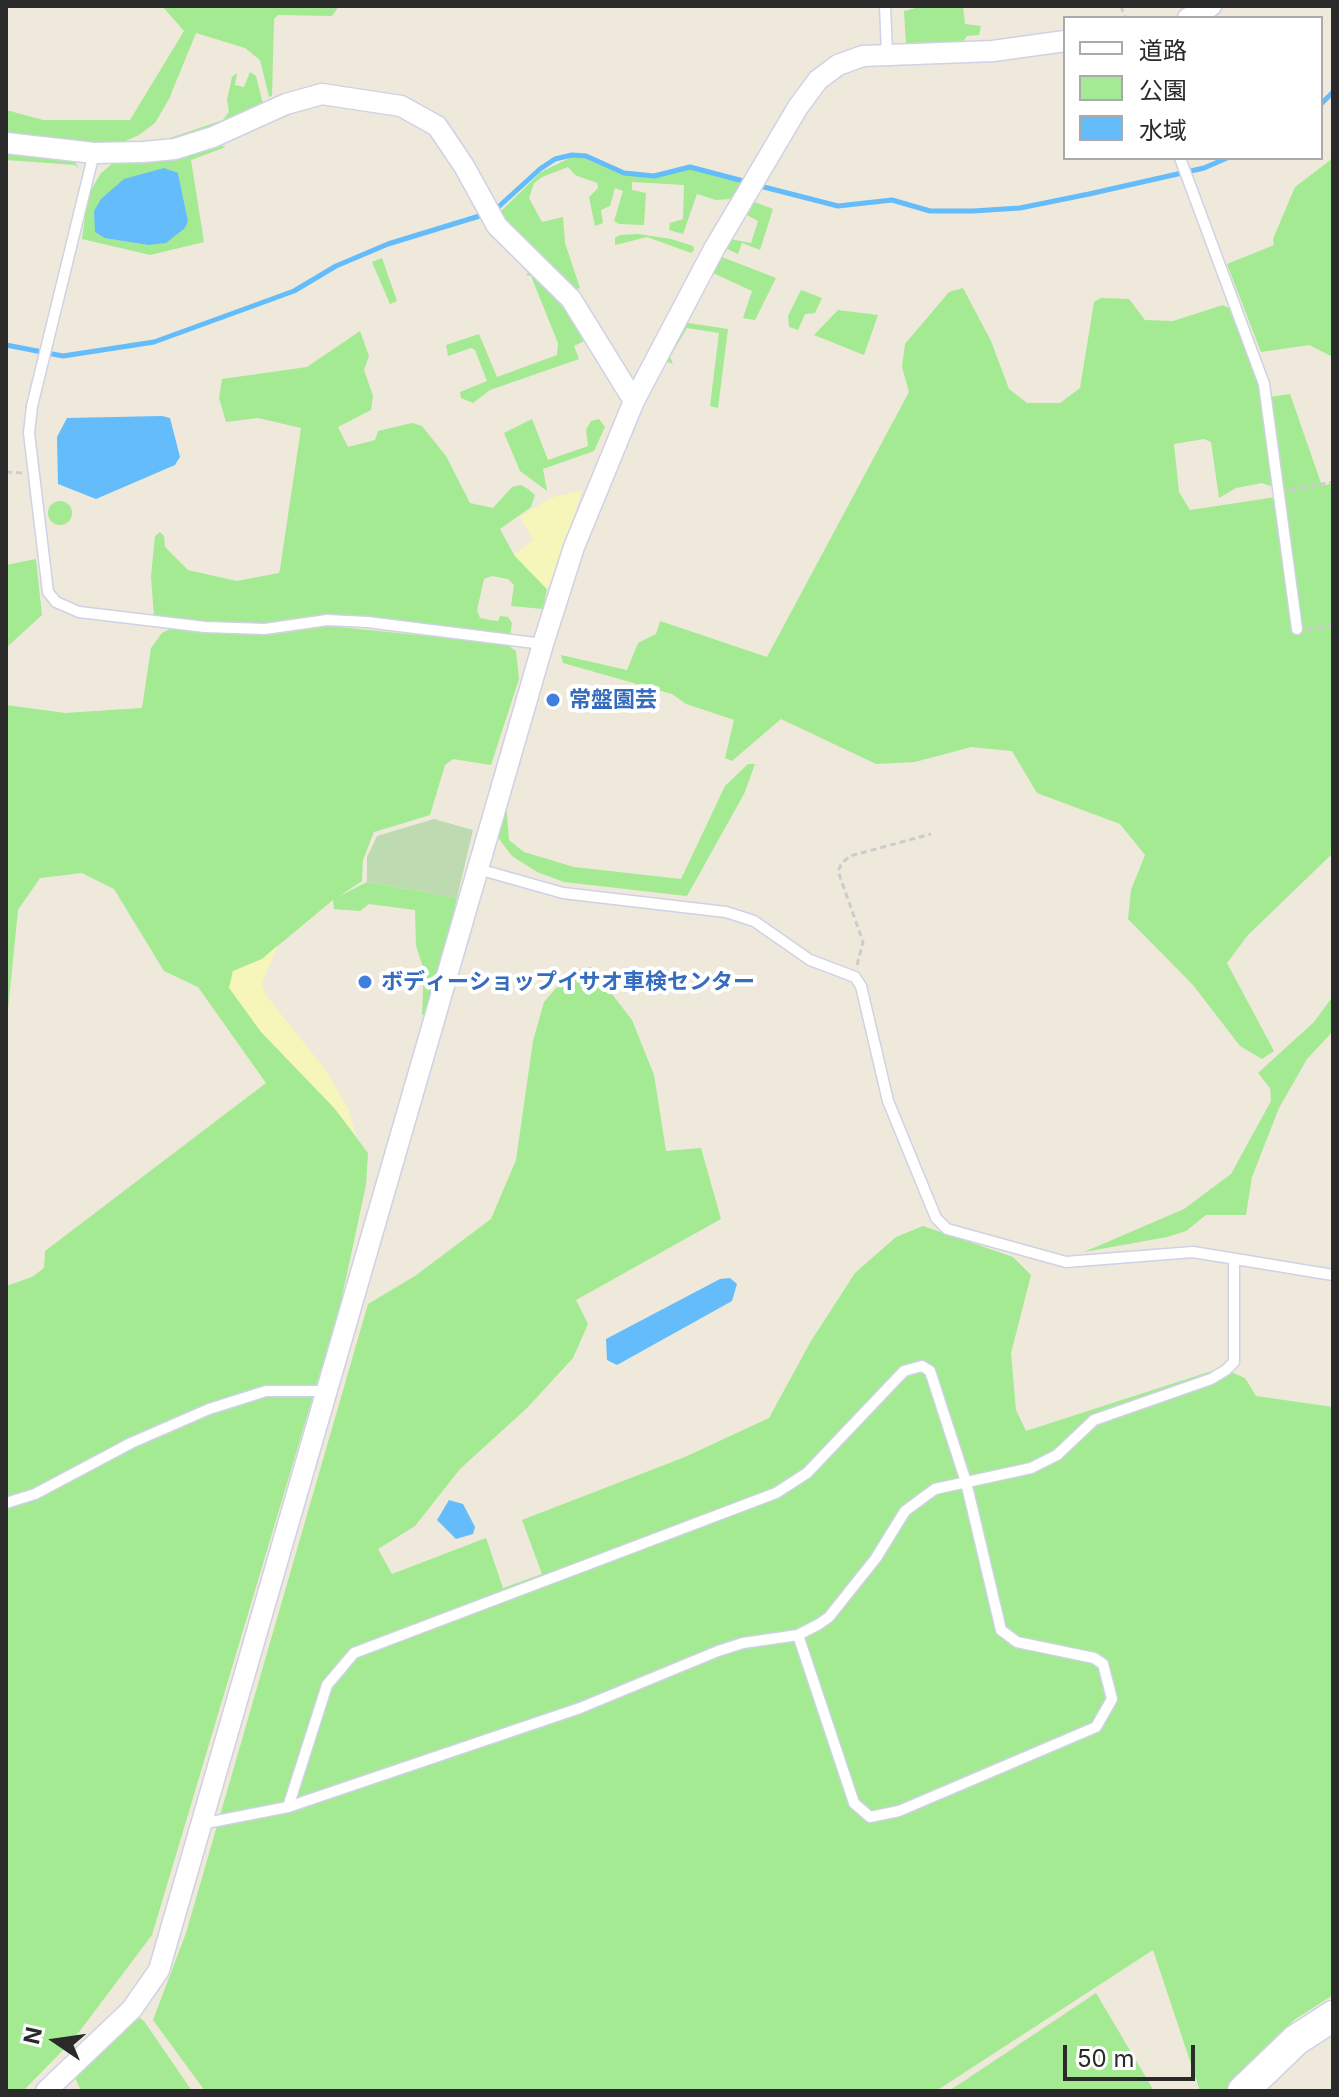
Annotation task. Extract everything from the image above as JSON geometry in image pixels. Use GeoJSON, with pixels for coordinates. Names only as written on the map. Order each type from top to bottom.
{"type":"FeatureCollection","features":[{"type":"Feature","properties":{"kind":"main road"},"geometry":{"type":"LineString","coordinates":[[1243,2091],[1296,2040],[1333,2016]]}},
{"type":"Feature","properties":{"kind":"street"},"geometry":{"type":"LineString","coordinates":[[1192,16],[1211,6]]}},
{"type":"Feature","properties":{"kind":"street"},"geometry":{"type":"LineString","coordinates":[[46,2091],[132,2009],[159,1970],[543,644],[578,535],[634,401],[714,249],[798,107],[818,80],[838,65],[887,53],[993,51],[1063,41]]}},
{"type":"Feature","properties":{"kind":"street"},"geometry":{"type":"LineString","coordinates":[[6,143],[94,153],[175,149],[213,137],[286,104],[322,94],[401,106],[437,126],[506,239],[571,299],[634,401]]}},
{"type":"Feature","properties":{"kind":"lane"},"geometry":{"type":"LineString","coordinates":[[885,6],[887,53]]}},
{"type":"Feature","properties":{"kind":"lane"},"geometry":{"type":"LineString","coordinates":[[94,153],[32,406],[29,433],[48,592],[56,602],[79,612],[205,627],[265,629],[327,620],[367,622],[543,644]]}},
{"type":"Feature","properties":{"kind":"lane"},"geometry":{"type":"LineString","coordinates":[[1181,160],[1256,354],[1264,384],[1297,629]]}},
{"type":"Feature","properties":{"kind":"lane"},"geometry":{"type":"LineString","coordinates":[[478,869],[563,893],[726,912],[754,921],[810,960],[851,975],[861,986],[888,1101],[936,1218],[947,1229],[1066,1262],[1085,1263],[1170,1251],[1193,1252],[1333,1275]]}},
{"type":"Feature","properties":{"kind":"lane"},"geometry":{"type":"LineString","coordinates":[[201,1824],[288,1807],[580,1708],[718,1651],[743,1643],[798,1635],[829,1617],[876,1558],[905,1511],[935,1489],[1031,1468],[1057,1455],[1094,1420],[1211,1379],[1226,1370],[1234,1362],[1234,1261]]}},
{"type":"Feature","properties":{"kind":"lane"},"geometry":{"type":"LineString","coordinates":[[288,1807],[327,1685],[354,1653],[776,1493],[807,1473],[904,1371],[922,1366],[930,1371],[966,1482],[1001,1630],[1017,1642],[1094,1658],[1103,1664],[1112,1699],[1096,1727],[899,1811],[870,1817],[854,1803],[798,1635]]}},
{"type":"Feature","properties":{"kind":"lane"},"geometry":{"type":"LineString","coordinates":[[6,1503],[35,1494],[131,1443],[209,1409],[266,1391],[326,1391]]}},
{"type":"Feature","properties":{"kind":"path"},"geometry":{"type":"LineString","coordinates":[[1279,493],[1333,482]]}},
{"type":"Feature","properties":{"kind":"path"},"geometry":{"type":"LineString","coordinates":[[1297,629],[1333,625]]}},
{"type":"Feature","properties":{"kind":"path"},"geometry":{"type":"LineString","coordinates":[[851,975],[861,958],[863,942],[838,871],[842,863],[850,856],[931,834]]}},
{"type":"Feature","properties":{"kind":"green space"},"geometry":{"type":"Polygon","coordinates":[[[162,6],[339,6],[332,16],[278,15],[274,19],[272,96],[269,97],[260,60],[245,48],[196,33],[169,99],[155,123],[139,135],[119,144],[97,144],[6,135],[6,110],[43,120],[130,120],[184,31],[162,6]]]}},
{"type":"Feature","properties":{"kind":"green space"},"geometry":{"type":"Polygon","coordinates":[[[924,6],[963,6],[965,24],[981,26],[979,35],[967,36],[962,43],[906,44],[904,11],[924,6]]]}},
{"type":"Feature","properties":{"kind":"green space"},"geometry":{"type":"Polygon","coordinates":[[[250,72],[256,76],[264,108],[167,143],[139,144],[167,139],[223,120],[229,112],[227,100],[232,77],[237,73],[235,85],[244,87],[250,72]]]}},
{"type":"Feature","properties":{"kind":"green space"},"geometry":{"type":"Polygon","coordinates":[[[219,145],[226,147],[191,160],[204,242],[150,255],[82,239],[88,195],[101,173],[112,164],[160,160],[219,145]],[[178,173],[95,232],[104,238],[148,245],[188,221],[178,173]]]}},
{"type":"Feature","properties":{"kind":"green space"},"geometry":{"type":"Polygon","coordinates":[[[6,151],[74,160],[79,169],[75,165],[6,160],[6,151]]]}},
{"type":"Feature","properties":{"kind":"green space"},"geometry":{"type":"Polygon","coordinates":[[[572,157],[585,158],[624,175],[653,178],[690,169],[741,183],[731,199],[716,200],[697,194],[683,234],[669,230],[670,223],[683,219],[684,185],[632,182],[632,190],[646,193],[644,225],[614,221],[623,191],[615,188],[610,206],[601,210],[603,223],[595,226],[589,197],[598,188],[597,183],[575,175],[568,167],[542,177],[534,183],[529,198],[542,222],[563,217],[565,243],[580,288],[575,290],[517,238],[500,212],[541,172],[572,157]]]}},
{"type":"Feature","properties":{"kind":"green space"},"geometry":{"type":"Polygon","coordinates":[[[1333,158],[1333,357],[1309,345],[1261,352],[1227,264],[1274,245],[1273,239],[1295,187],[1333,158]]]}},
{"type":"Feature","properties":{"kind":"green space"},"geometry":{"type":"Polygon","coordinates":[[[752,201],[773,209],[760,250],[742,243],[738,254],[725,248],[730,239],[751,243],[758,221],[745,214],[752,201]]]}},
{"type":"Feature","properties":{"kind":"green space"},"geometry":{"type":"Polygon","coordinates":[[[638,234],[671,239],[693,246],[694,250],[691,253],[647,237],[615,245],[615,238],[620,235],[638,234]]]}},
{"type":"Feature","properties":{"kind":"green space"},"geometry":{"type":"Polygon","coordinates":[[[722,257],[776,278],[755,320],[743,318],[752,291],[713,273],[722,257]]]}},
{"type":"Feature","properties":{"kind":"green space"},"geometry":{"type":"Polygon","coordinates":[[[382,258],[397,301],[390,304],[372,262],[382,258]]]}},
{"type":"Feature","properties":{"kind":"green space"},"geometry":{"type":"Polygon","coordinates":[[[530,271],[554,292],[586,340],[574,346],[579,359],[490,390],[473,403],[461,398],[460,392],[487,381],[475,350],[471,348],[448,356],[446,345],[479,334],[497,377],[557,355],[558,343],[531,276],[526,275],[530,271]]]}},
{"type":"Feature","properties":{"kind":"green space"},"geometry":{"type":"Polygon","coordinates":[[[963,288],[991,341],[1009,389],[1027,403],[1060,403],[1080,388],[1094,302],[1101,298],[1129,299],[1145,320],[1173,321],[1223,305],[1229,308],[1258,374],[1263,398],[1290,394],[1322,486],[1333,483],[1333,853],[1248,935],[1227,963],[1274,1051],[1262,1059],[1240,1046],[1193,985],[1128,919],[1131,890],[1145,855],[1120,824],[1037,793],[1012,751],[971,747],[915,762],[876,764],[781,719],[732,761],[725,758],[734,720],[686,704],[672,694],[563,663],[561,655],[627,670],[638,643],[656,634],[660,621],[767,657],[909,392],[902,367],[905,344],[949,292],[963,288]],[[1204,439],[1174,444],[1179,492],[1190,510],[1276,497],[1273,487],[1262,483],[1236,488],[1219,498],[1211,442],[1204,439]]]}},
{"type":"Feature","properties":{"kind":"green space"},"geometry":{"type":"Polygon","coordinates":[[[801,290],[822,298],[815,313],[805,314],[798,330],[789,327],[788,316],[801,290]]]}},
{"type":"Feature","properties":{"kind":"green space"},"geometry":{"type":"Polygon","coordinates":[[[838,310],[878,315],[864,355],[814,335],[838,310]]]}},
{"type":"Feature","properties":{"kind":"green space"},"geometry":{"type":"Polygon","coordinates":[[[682,322],[728,329],[718,408],[710,406],[719,333],[687,328],[670,357],[673,364],[661,360],[682,322]]]}},
{"type":"Feature","properties":{"kind":"green space"},"geometry":{"type":"Polygon","coordinates":[[[360,331],[369,356],[364,370],[373,396],[371,410],[338,427],[348,447],[375,440],[378,431],[412,423],[422,426],[446,456],[470,503],[493,508],[512,487],[521,485],[528,489],[535,495],[531,507],[500,529],[514,555],[547,589],[543,609],[511,606],[514,585],[508,579],[492,576],[484,579],[477,610],[480,618],[498,621],[500,616],[508,617],[512,623],[510,636],[422,626],[211,623],[154,616],[151,577],[155,536],[160,532],[164,536],[165,547],[188,570],[237,581],[279,573],[301,428],[258,418],[226,422],[219,398],[222,379],[307,367],[360,331]]]}},
{"type":"Feature","properties":{"kind":"green space"},"geometry":{"type":"Polygon","coordinates":[[[532,419],[548,460],[588,446],[586,430],[591,421],[599,419],[605,427],[594,451],[543,469],[547,491],[520,471],[504,433],[532,419]]]}},
{"type":"Feature","properties":{"kind":"green space"},"geometry":{"type":"Polygon","coordinates":[[[60,501],[69,504],[72,513],[69,522],[60,525],[51,522],[48,513],[51,504],[60,501]]]}},
{"type":"Feature","properties":{"kind":"green space"},"geometry":{"type":"Polygon","coordinates":[[[36,559],[42,615],[6,648],[6,565],[36,559]]]}},
{"type":"Feature","properties":{"kind":"green space"},"geometry":{"type":"Polygon","coordinates":[[[329,626],[506,644],[516,651],[519,679],[491,765],[453,759],[445,765],[430,815],[374,832],[363,860],[362,881],[338,897],[367,882],[457,898],[428,1015],[422,1015],[424,970],[416,946],[415,910],[369,904],[360,911],[334,909],[333,900],[262,959],[232,972],[368,1153],[366,1185],[340,1306],[152,1935],[73,2040],[23,2091],[6,2091],[6,1286],[32,1277],[44,1268],[45,1251],[266,1083],[198,987],[164,971],[114,889],[82,873],[40,878],[18,910],[6,1029],[6,705],[65,713],[142,708],[151,648],[162,633],[170,629],[269,635],[329,626]]]}},
{"type":"Feature","properties":{"kind":"green space"},"geometry":{"type":"Polygon","coordinates":[[[748,764],[755,764],[744,794],[687,896],[564,882],[537,872],[512,856],[496,835],[506,803],[509,840],[524,852],[574,867],[681,879],[725,786],[748,764]]]}},
{"type":"Feature","properties":{"kind":"green space"},"geometry":{"type":"Polygon","coordinates":[[[591,967],[632,1020],[654,1075],[666,1151],[701,1148],[721,1219],[576,1300],[588,1324],[573,1358],[527,1408],[460,1469],[415,1526],[378,1549],[392,1574],[486,1538],[503,1588],[542,1574],[522,1520],[685,1457],[769,1418],[811,1341],[855,1273],[896,1237],[923,1226],[1013,1257],[1031,1275],[1011,1353],[1016,1410],[1026,1431],[1221,1368],[1245,1378],[1256,1396],[1333,1407],[1333,1995],[1294,2020],[1225,2091],[1200,2091],[1153,1950],[936,2091],[205,2091],[153,2020],[186,1933],[368,1304],[415,1276],[491,1219],[516,1160],[533,1041],[544,1002],[571,971],[591,967]]]}},
{"type":"Feature","properties":{"kind":"green space"},"geometry":{"type":"Polygon","coordinates":[[[1333,996],[1333,1031],[1307,1059],[1279,1108],[1252,1177],[1246,1215],[1206,1215],[1186,1231],[1167,1237],[1084,1252],[1184,1209],[1231,1174],[1271,1101],[1270,1088],[1258,1073],[1314,1022],[1333,996]]]}},
{"type":"Feature","properties":{"kind":"green space"},"geometry":{"type":"Polygon","coordinates":[[[1096,1993],[1154,2091],[949,2091],[1096,1993]]]}},
{"type":"Feature","properties":{"kind":"green space"},"geometry":{"type":"Polygon","coordinates":[[[136,2015],[144,2021],[192,2091],[81,2091],[74,2075],[136,2015]]]}},
{"type":"Feature","properties":{"kind":"sand"},"geometry":{"type":"Polygon","coordinates":[[[582,490],[547,589],[514,555],[533,540],[520,517],[550,498],[582,490]]]}},
{"type":"Feature","properties":{"kind":"sand"},"geometry":{"type":"Polygon","coordinates":[[[278,945],[262,984],[265,994],[327,1072],[349,1111],[356,1136],[338,1112],[261,1032],[229,988],[233,971],[262,959],[278,945]]]}},
{"type":"Feature","properties":{"kind":"shaded area"},"geometry":{"type":"Polygon","coordinates":[[[434,819],[473,830],[457,898],[367,882],[367,857],[377,836],[434,819]]]}},
{"type":"Feature","properties":{"kind":"water"},"geometry":{"type":"Polygon","coordinates":[[[164,168],[178,173],[188,221],[185,228],[166,243],[148,245],[104,238],[95,232],[94,211],[101,199],[124,179],[164,168]]]}},
{"type":"Feature","properties":{"kind":"water"},"geometry":{"type":"Polygon","coordinates":[[[67,418],[170,418],[180,457],[175,465],[96,499],[58,484],[57,437],[67,418]]]}},
{"type":"Feature","properties":{"kind":"water"},"geometry":{"type":"Polygon","coordinates":[[[730,1278],[737,1284],[732,1301],[617,1365],[607,1360],[606,1339],[720,1279],[730,1278]]]}},
{"type":"Feature","properties":{"kind":"water"},"geometry":{"type":"Polygon","coordinates":[[[449,1500],[463,1504],[475,1527],[473,1534],[456,1539],[437,1520],[449,1500]]]}},
{"type":"Feature","properties":{"kind":"waterway"},"geometry":{"type":"LineString","coordinates":[[1323,102],[1333,92]]}},
{"type":"Feature","properties":{"kind":"waterway"},"geometry":{"type":"LineString","coordinates":[[495,210],[540,169],[555,159],[572,155],[586,156],[624,173],[654,176],[690,167],[747,182]]}},
{"type":"Feature","properties":{"kind":"waterway"},"geometry":{"type":"LineString","coordinates":[[756,185],[838,206],[892,200],[930,211],[973,211],[1020,208],[1089,194],[1204,168],[1222,160]]}},
{"type":"Feature","properties":{"kind":"waterway"},"geometry":{"type":"LineString","coordinates":[[6,345],[63,356],[154,342],[294,291],[336,266],[388,244],[486,214]]}},
{"type":"Feature","properties":{"kind":"place","name":"常盤園芸"},"geometry":{"type":"Point","coordinates":[553,700]}},
{"type":"Feature","properties":{"kind":"place","name":"ボディーショップイサオ車検センター"},"geometry":{"type":"Point","coordinates":[365,982]}}]}
